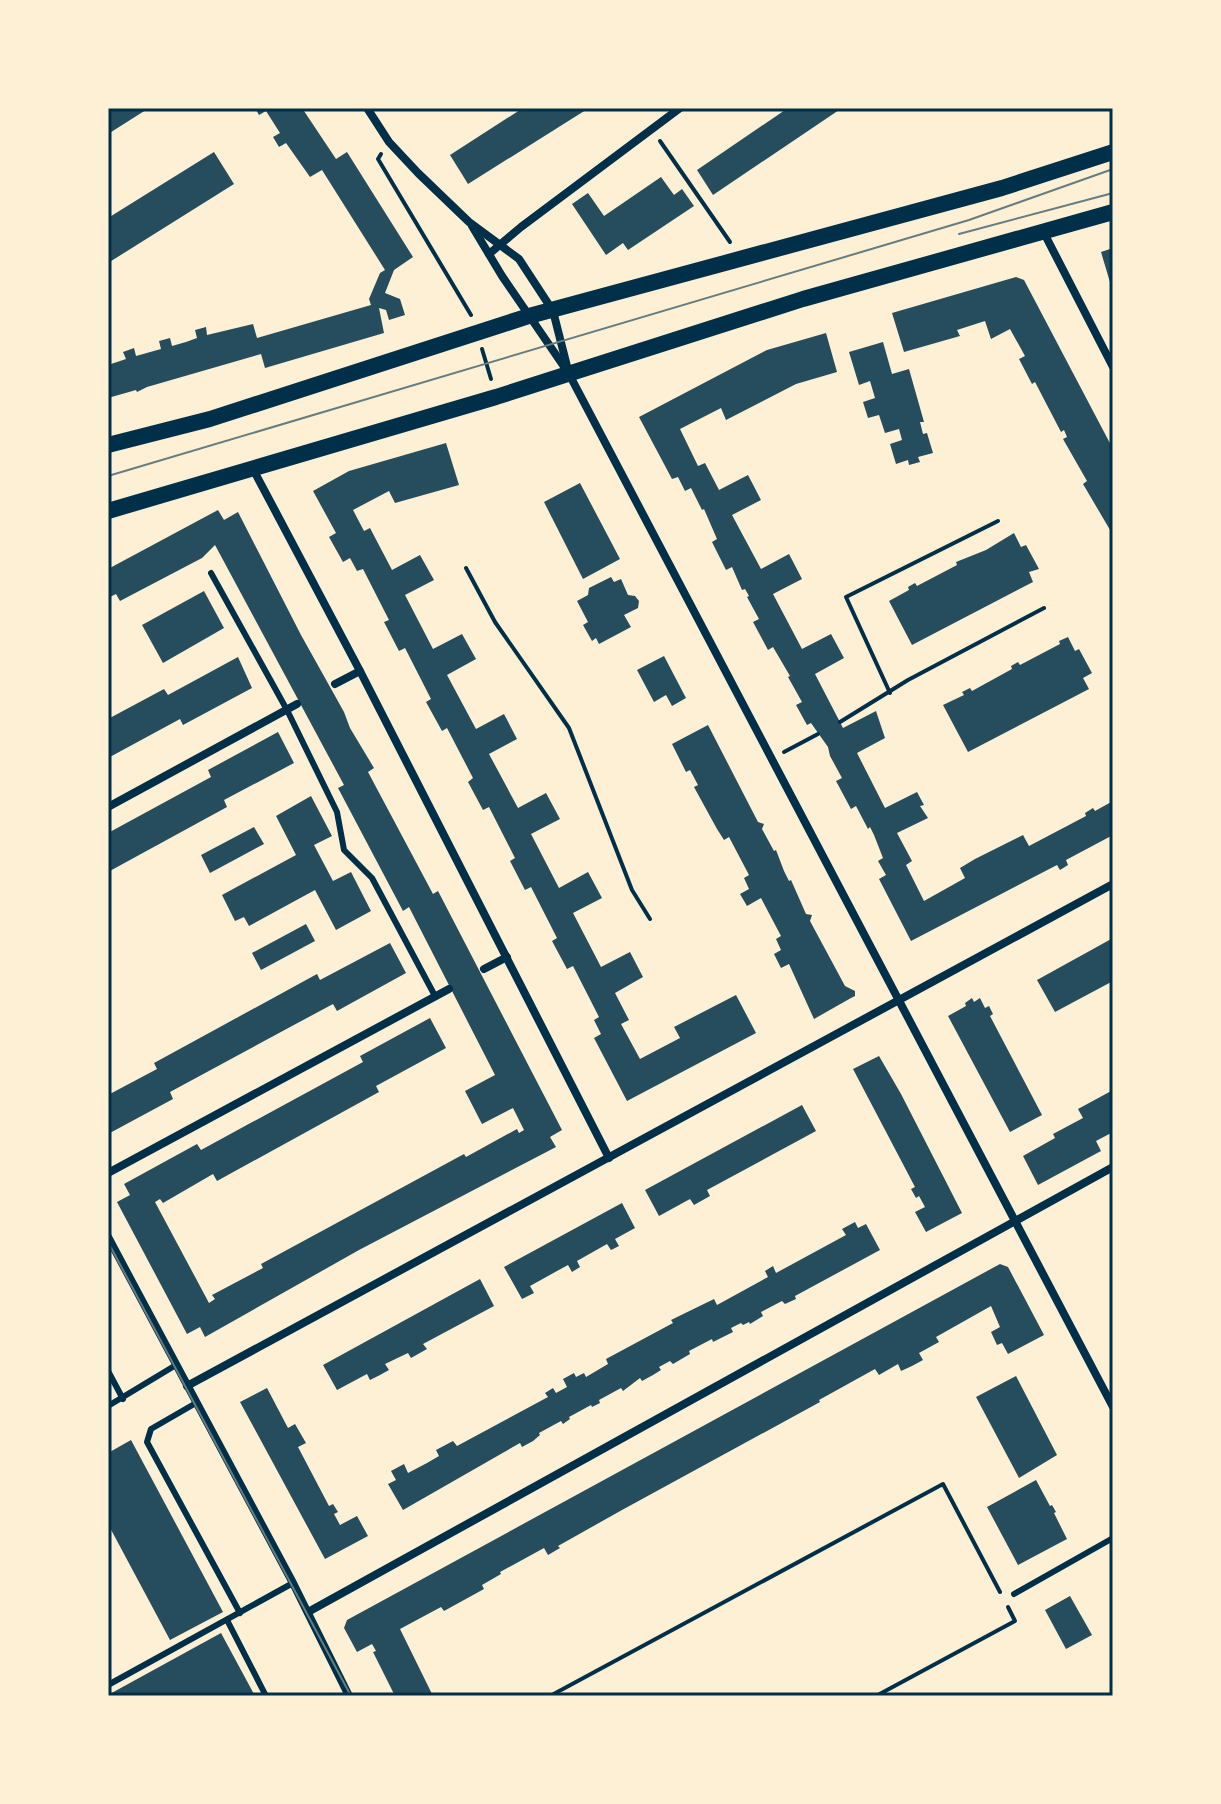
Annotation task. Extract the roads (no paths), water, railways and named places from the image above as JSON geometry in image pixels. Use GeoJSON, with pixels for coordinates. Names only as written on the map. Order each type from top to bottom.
{"type":"FeatureCollection","features":[{"type":"Feature","properties":{"kind":"main road"},"geometry":{"type":"LineString","coordinates":[[108,445],[210,419],[475,325],[553,311],[1002,188],[1113,152]]}},
{"type":"Feature","properties":{"kind":"main road"},"geometry":{"type":"LineString","coordinates":[[108,511],[496,397],[803,299],[1113,212]]}},
{"type":"Feature","properties":{"kind":"street"},"geometry":{"type":"LineString","coordinates":[[367,108],[389,142],[469,222],[519,259],[553,311],[569,374]]}},
{"type":"Feature","properties":{"kind":"street"},"geometry":{"type":"LineString","coordinates":[[489,254],[680,108]]}},
{"type":"Feature","properties":{"kind":"street"},"geometry":{"type":"LineString","coordinates":[[469,222],[569,374],[1113,1407]]}},
{"type":"Feature","properties":{"kind":"street"},"geometry":{"type":"LineString","coordinates":[[1043,230],[1113,367]]}},
{"type":"Feature","properties":{"kind":"street"},"geometry":{"type":"LineString","coordinates":[[253,469],[609,1158]]}},
{"type":"Feature","properties":{"kind":"street"},"geometry":{"type":"LineString","coordinates":[[335,684],[360,671]]}},
{"type":"Feature","properties":{"kind":"street"},"geometry":{"type":"LineString","coordinates":[[108,807],[297,704]]}},
{"type":"Feature","properties":{"kind":"street"},"geometry":{"type":"LineString","coordinates":[[187,1386],[1113,884]]}},
{"type":"Feature","properties":{"kind":"street"},"geometry":{"type":"LineString","coordinates":[[484,969],[507,957]]}},
{"type":"Feature","properties":{"kind":"street"},"geometry":{"type":"LineString","coordinates":[[108,1173],[449,989]]}},
{"type":"Feature","properties":{"kind":"street"},"geometry":{"type":"LineString","coordinates":[[308,1612],[1113,1167]]}},
{"type":"Feature","properties":{"kind":"street"},"geometry":{"type":"LineString","coordinates":[[108,1237],[112,1255],[176,1365],[293,1583],[349,1696]]}},
{"type":"Feature","properties":{"kind":"lane"},"geometry":{"type":"LineString","coordinates":[[211,573],[287,710],[337,812],[344,850],[372,878],[435,996]]}},
{"type":"Feature","properties":{"kind":"lane"},"geometry":{"type":"LineString","coordinates":[[108,1406],[176,1365]]}},
{"type":"Feature","properties":{"kind":"lane"},"geometry":{"type":"LineString","coordinates":[[108,1371],[123,1399]]}},
{"type":"Feature","properties":{"kind":"lane"},"geometry":{"type":"LineString","coordinates":[[196,1403],[151,1429],[147,1442],[240,1613]]}},
{"type":"Feature","properties":{"kind":"lane"},"geometry":{"type":"LineString","coordinates":[[1014,1594],[1113,1538]]}},
{"type":"Feature","properties":{"kind":"lane"},"geometry":{"type":"LineString","coordinates":[[108,1685],[293,1583]]}},
{"type":"Feature","properties":{"kind":"lane"},"geometry":{"type":"LineString","coordinates":[[227,1620],[266,1696]]}},
{"type":"Feature","properties":{"kind":"tram line"},"geometry":{"type":"LineString","coordinates":[[108,476],[969,220],[1113,169]]}},
{"type":"Feature","properties":{"kind":"tram line"},"geometry":{"type":"LineString","coordinates":[[959,234],[1113,193]]}},
{"type":"Feature","properties":{"kind":"tram line"},"geometry":{"type":"LineString","coordinates":[[108,1242],[351,1696]]}}]}
